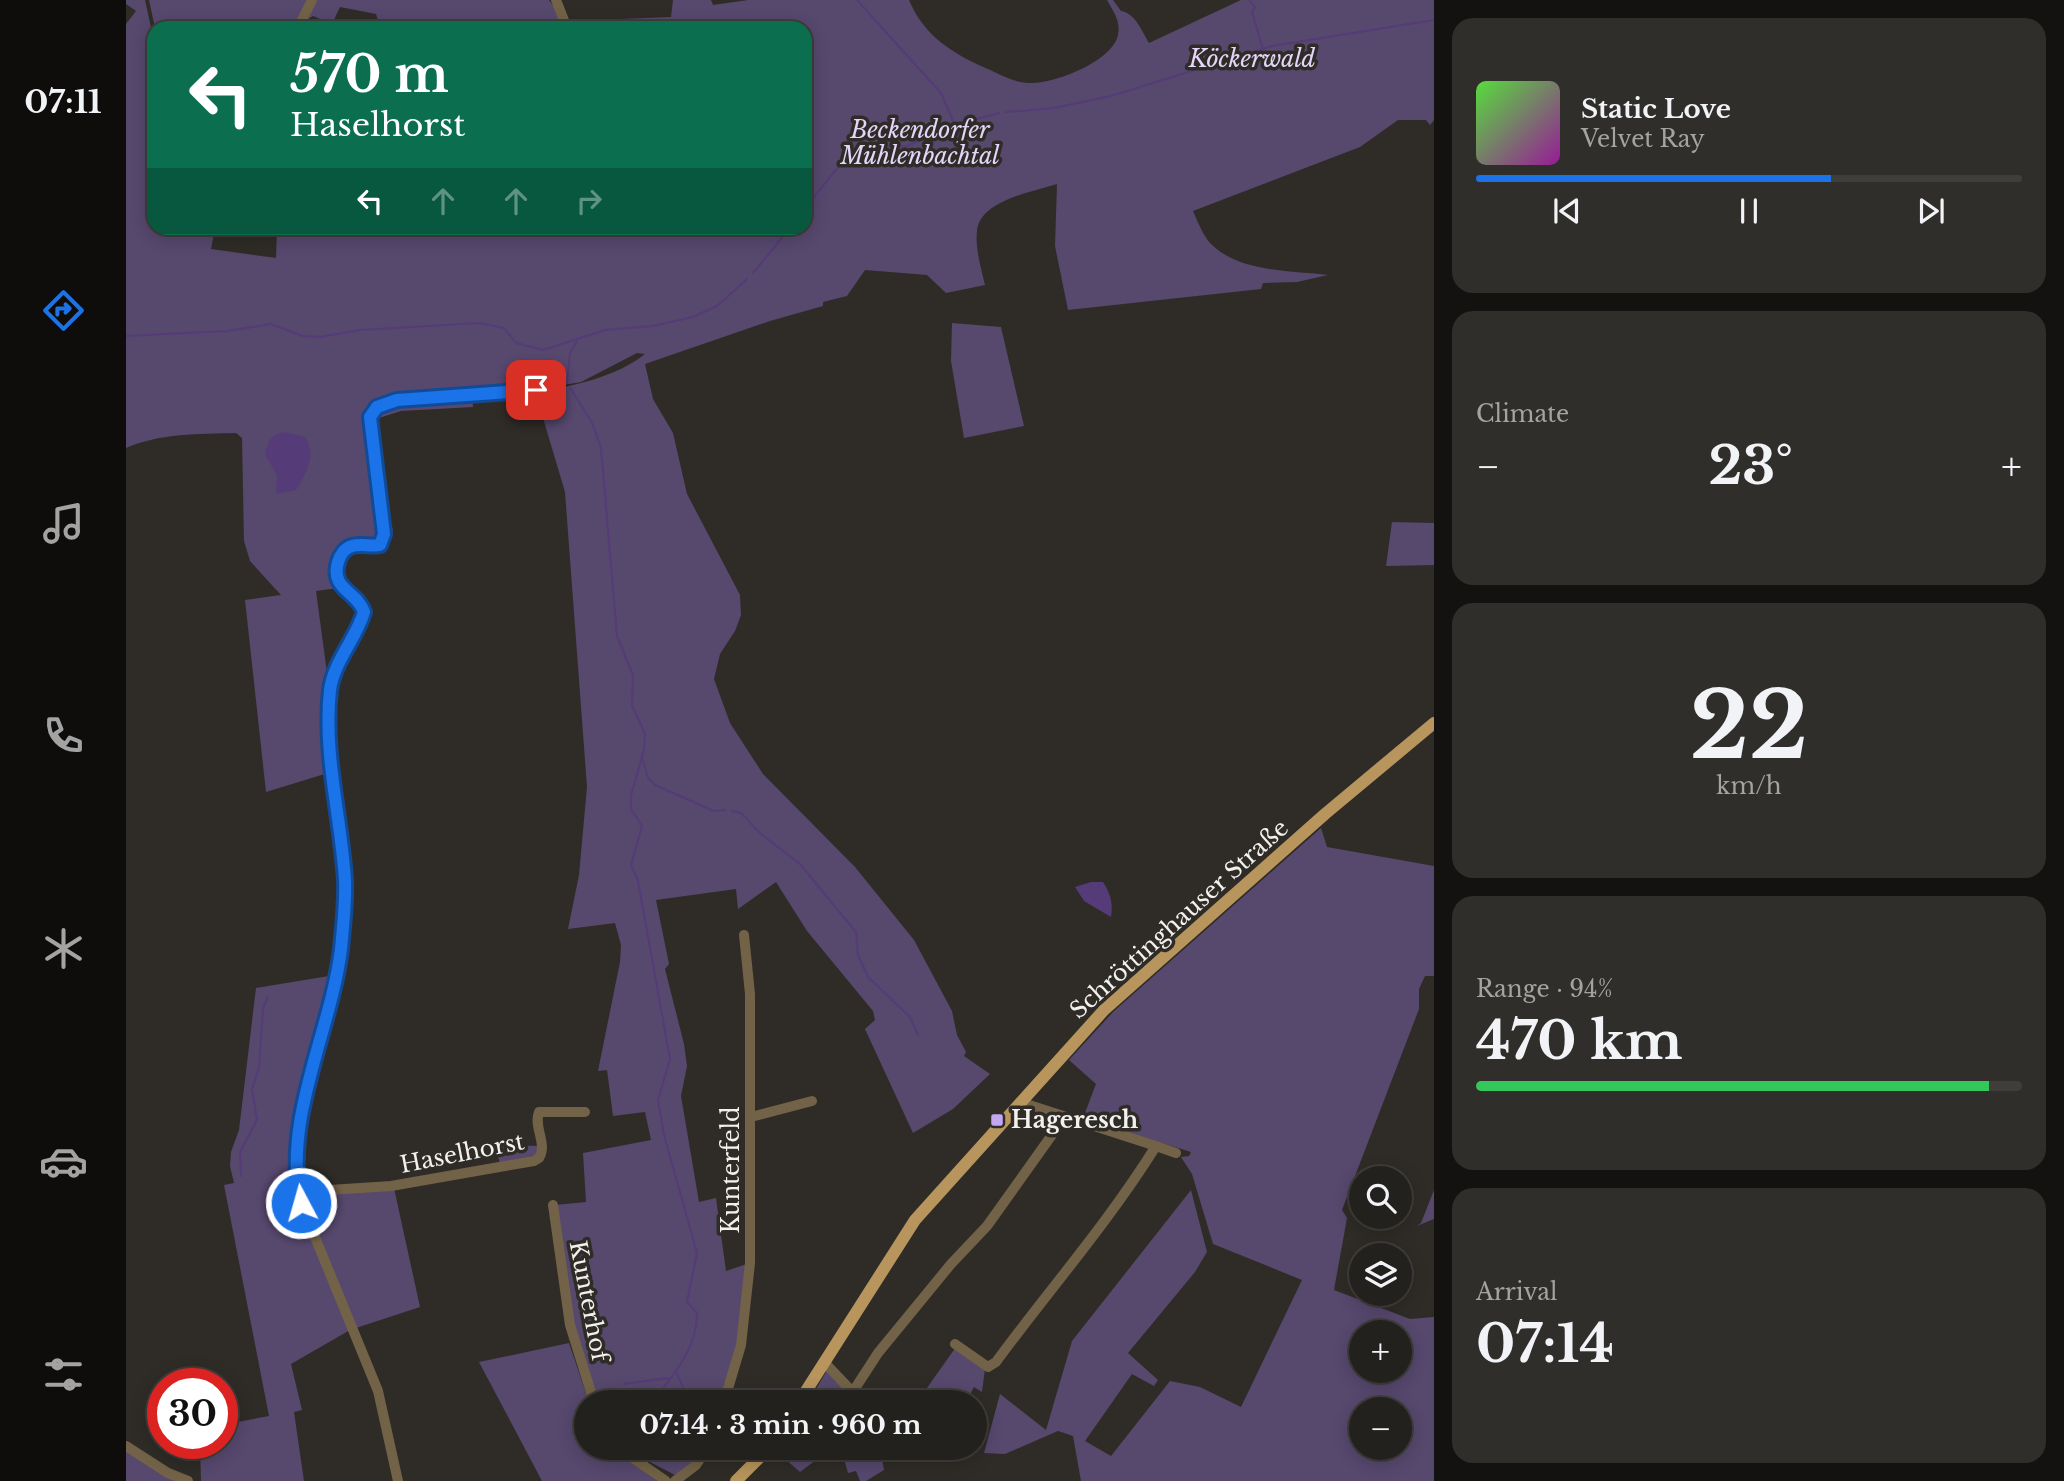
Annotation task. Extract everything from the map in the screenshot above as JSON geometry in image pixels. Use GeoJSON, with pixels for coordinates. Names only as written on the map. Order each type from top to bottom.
{"type":"FeatureCollection","features":[{"type":"Feature","properties":{"kind":"main road","name":"Schröttinghauser Straße"},"geometry":{"type":"LineString","coordinates":[[806,1390],[915,1220],[1104,1010],[1325,814],[1434,723]]}},
{"type":"Feature","properties":{"kind":"main road"},"geometry":{"type":"LineString","coordinates":[[736,1481],[757,1460]]}},
{"type":"Feature","properties":{"kind":"street"},"geometry":{"type":"LineString","coordinates":[[302,21],[312,0]]}},
{"type":"Feature","properties":{"kind":"street"},"geometry":{"type":"LineString","coordinates":[[556,0],[564,21]]}},
{"type":"Feature","properties":{"kind":"street"},"geometry":{"type":"LineString","coordinates":[[398,1481],[378,1391],[296,1181],[305,1090],[325,1033],[344,912],[345,880],[330,764],[330,689],[338,665],[364,612],[358,602],[339,585],[336,571],[340,555],[346,549],[356,545],[380,545],[384,534],[370,417],[377,407],[397,400],[536,390]]}},
{"type":"Feature","properties":{"kind":"street","name":"Kunterfeld"},"geometry":{"type":"LineString","coordinates":[[727,1390],[746,1320],[750,1263],[750,994],[744,935]]}},
{"type":"Feature","properties":{"kind":"street"},"geometry":{"type":"LineString","coordinates":[[751,1118],[813,1101]]}},
{"type":"Feature","properties":{"kind":"street"},"geometry":{"type":"LineString","coordinates":[[1020,1102],[1176,1153]]}},
{"type":"Feature","properties":{"kind":"street","name":"Haselhorst"},"geometry":{"type":"LineString","coordinates":[[299,1192],[391,1186],[534,1161],[542,1150],[537,1118],[540,1112],[585,1112]]}},
{"type":"Feature","properties":{"kind":"street"},"geometry":{"type":"LineString","coordinates":[[824,1362],[854,1390],[878,1353],[951,1264],[987,1226],[1064,1118]]}},
{"type":"Feature","properties":{"kind":"street"},"geometry":{"type":"LineString","coordinates":[[955,1344],[988,1367],[996,1362],[1048,1292],[1082,1255],[1156,1146]]}},
{"type":"Feature","properties":{"kind":"street","name":"Kunterhof"},"geometry":{"type":"LineString","coordinates":[[553,1205],[570,1325],[590,1390]]}},
{"type":"Feature","properties":{"kind":"street"},"geometry":{"type":"LineString","coordinates":[[126,1446],[168,1473],[188,1481]]}},
{"type":"Feature","properties":{"kind":"street"},"geometry":{"type":"LineString","coordinates":[[636,1460],[666,1481]]}},
{"type":"Feature","properties":{"kind":"street"},"geometry":{"type":"LineString","coordinates":[[675,1481],[699,1460]]}},
{"type":"Feature","properties":{"kind":"green space"},"geometry":{"type":"Polygon","coordinates":[[[126,0],[145,0],[150,21],[147,21],[147,235],[214,235],[211,249],[276,258],[277,235],[812,235],[812,21],[569,21],[671,17],[673,0],[711,0],[713,5],[748,0],[909,0],[931,34],[952,50],[1002,76],[1017,81],[1039,83],[1080,70],[1114,45],[1119,30],[1116,16],[1107,0],[1113,0],[1121,11],[1134,19],[1149,43],[1241,0],[1434,0],[1434,120],[1430,125],[1426,120],[1398,120],[1360,147],[1193,211],[1212,245],[1237,261],[1267,269],[1328,275],[1297,282],[1263,283],[1261,289],[1068,310],[1055,246],[1057,184],[1009,199],[987,212],[980,220],[977,244],[985,285],[946,293],[927,275],[865,270],[847,296],[645,364],[653,399],[673,433],[687,494],[740,595],[741,615],[735,631],[720,654],[714,679],[730,723],[763,774],[855,867],[914,940],[952,1011],[957,1035],[966,1052],[964,1056],[990,1074],[953,1109],[913,1133],[865,1029],[875,1020],[873,1011],[807,931],[776,882],[738,909],[736,889],[656,900],[669,964],[665,969],[684,1044],[687,1066],[681,1096],[699,1202],[716,1198],[726,1271],[747,1264],[743,1320],[724,1390],[591,1390],[571,1326],[555,1205],[586,1202],[583,1153],[651,1140],[645,1112],[613,1116],[607,1070],[598,1071],[620,962],[621,945],[615,923],[568,929],[579,875],[587,787],[565,492],[535,391],[563,387],[608,375],[645,354],[637,353],[581,382],[563,385],[533,383],[533,387],[372,407],[383,526],[379,543],[344,547],[338,588],[316,591],[327,673],[332,674],[328,773],[266,792],[245,600],[281,595],[250,561],[244,541],[242,438],[236,433],[180,435],[153,439],[126,448],[126,24],[136,11],[126,4],[126,0]]]}},
{"type":"Feature","properties":{"kind":"green space"},"geometry":{"type":"Polygon","coordinates":[[[149,0],[309,0],[299,21],[154,21],[149,0]]]}},
{"type":"Feature","properties":{"kind":"green space"},"geometry":{"type":"Polygon","coordinates":[[[314,0],[549,0],[560,21],[378,21],[376,14],[340,7],[333,21],[313,16],[308,19],[314,0]]]}},
{"type":"Feature","properties":{"kind":"green space"},"geometry":{"type":"Polygon","coordinates":[[[952,323],[1001,327],[1024,426],[964,438],[951,361],[952,323]]]}},
{"type":"Feature","properties":{"kind":"green space"},"geometry":{"type":"Polygon","coordinates":[[[472,397],[473,407],[401,411],[379,418],[384,494],[393,531],[387,533],[372,432],[374,413],[393,403],[472,397]]]}},
{"type":"Feature","properties":{"kind":"green space"},"geometry":{"type":"Polygon","coordinates":[[[1392,522],[1434,523],[1434,565],[1386,566],[1392,522]]]}},
{"type":"Feature","properties":{"kind":"green space"},"geometry":{"type":"Polygon","coordinates":[[[1321,828],[1327,847],[1434,866],[1434,976],[1425,976],[1419,989],[1419,1009],[1359,1166],[1349,1166],[1349,1192],[1342,1210],[1347,1218],[1334,1290],[1349,1296],[1349,1306],[1376,1306],[1410,1319],[1434,1317],[1434,1481],[1081,1481],[1073,1436],[1058,1431],[1005,1454],[987,1453],[987,1442],[1000,1394],[1046,1430],[1072,1341],[1191,1190],[1207,1252],[1195,1272],[1128,1353],[1158,1380],[1154,1386],[1132,1374],[1085,1441],[1111,1456],[1170,1381],[1200,1387],[1241,1407],[1302,1280],[1213,1244],[1192,1174],[1181,1157],[1189,1156],[1191,1152],[1083,1118],[1096,1084],[1069,1060],[1113,1012],[1321,828]]]}},
{"type":"Feature","properties":{"kind":"green space"},"geometry":{"type":"Polygon","coordinates":[[[335,975],[293,1182],[298,1204],[350,1330],[291,1364],[302,1410],[294,1412],[304,1481],[201,1481],[200,1459],[238,1459],[238,1422],[269,1416],[224,1185],[234,1183],[230,1166],[231,1152],[239,1130],[256,988],[335,975]]]}},
{"type":"Feature","properties":{"kind":"green space"},"geometry":{"type":"Polygon","coordinates":[[[495,1145],[539,1146],[537,1155],[500,1164],[495,1145]]]}},
{"type":"Feature","properties":{"kind":"green space"},"geometry":{"type":"Polygon","coordinates":[[[394,1188],[420,1307],[356,1328],[302,1194],[394,1188]]]}},
{"type":"Feature","properties":{"kind":"green space"},"geometry":{"type":"Polygon","coordinates":[[[1434,1190],[1434,1219],[1417,1226],[1421,1223],[1434,1190]]]}},
{"type":"Feature","properties":{"kind":"green space"},"geometry":{"type":"Polygon","coordinates":[[[569,1343],[585,1390],[574,1390],[574,1460],[629,1460],[657,1481],[542,1481],[479,1362],[569,1343]]]}},
{"type":"Feature","properties":{"kind":"green space"},"geometry":{"type":"Polygon","coordinates":[[[956,1347],[985,1369],[982,1390],[974,1387],[972,1390],[926,1390],[956,1347]]]}},
{"type":"Feature","properties":{"kind":"green space"},"geometry":{"type":"Polygon","coordinates":[[[828,1369],[847,1390],[815,1390],[828,1369]]]}},
{"type":"Feature","properties":{"kind":"green space"},"geometry":{"type":"Polygon","coordinates":[[[126,1450],[180,1481],[126,1481],[126,1450]]]}},
{"type":"Feature","properties":{"kind":"green space"},"geometry":{"type":"Polygon","coordinates":[[[646,1460],[697,1460],[675,1475],[646,1460]]]}},
{"type":"Feature","properties":{"kind":"green space"},"geometry":{"type":"Polygon","coordinates":[[[786,1460],[816,1460],[800,1472],[786,1460]]]}},
{"type":"Feature","properties":{"kind":"green space"},"geometry":{"type":"Polygon","coordinates":[[[844,1460],[882,1460],[884,1470],[866,1481],[860,1481],[856,1471],[848,1473],[844,1460]]]}},
{"type":"Feature","properties":{"kind":"shaded area"},"geometry":{"type":"Polygon","coordinates":[[[285,432],[305,437],[310,458],[296,490],[276,494],[277,475],[265,454],[271,439],[285,432]]]}},
{"type":"Feature","properties":{"kind":"shaded area"},"geometry":{"type":"Polygon","coordinates":[[[1091,882],[1103,882],[1106,886],[1111,899],[1111,917],[1084,901],[1075,887],[1091,882]]]}},
{"type":"Feature","properties":{"kind":"waterway"},"geometry":{"type":"LineString","coordinates":[[857,0],[941,93],[955,125]]}},
{"type":"Feature","properties":{"kind":"waterway"},"geometry":{"type":"LineString","coordinates":[[1249,0],[1255,7],[1252,12],[1263,49]]}},
{"type":"Feature","properties":{"kind":"waterway"},"geometry":{"type":"LineString","coordinates":[[1006,112],[1054,108],[1111,96],[1272,46],[1434,20]]}},
{"type":"Feature","properties":{"kind":"waterway"},"geometry":{"type":"LineString","coordinates":[[812,199],[839,166],[859,150],[907,146],[955,125],[999,113]]}},
{"type":"Feature","properties":{"kind":"waterway"},"geometry":{"type":"LineString","coordinates":[[753,273],[784,235]]}},
{"type":"Feature","properties":{"kind":"waterway"},"geometry":{"type":"LineString","coordinates":[[126,336],[227,331],[271,324],[303,336],[320,337],[360,330],[480,323],[504,328],[516,343],[543,350],[605,330],[653,326],[693,317],[717,306],[747,279]]}},
{"type":"Feature","properties":{"kind":"waterway"},"geometry":{"type":"LineString","coordinates":[[567,383],[570,353],[577,341]]}},
{"type":"Feature","properties":{"kind":"waterway"},"geometry":{"type":"LineString","coordinates":[[571,389],[592,423],[601,448],[617,636],[633,675],[632,705],[645,734],[644,750],[631,795],[631,809],[642,826],[631,865],[638,881],[670,1059],[658,1100],[664,1135],[697,1253],[687,1302],[697,1313],[693,1338],[683,1360],[662,1390]]}},
{"type":"Feature","properties":{"kind":"waterway"},"geometry":{"type":"LineString","coordinates":[[643,760],[648,778],[655,785],[714,811],[725,810]]}},
{"type":"Feature","properties":{"kind":"waterway"},"geometry":{"type":"LineString","coordinates":[[732,811],[741,813],[761,834],[800,864],[856,932],[858,955],[868,977],[910,1017],[918,1035]]}},
{"type":"Feature","properties":{"kind":"waterway"},"geometry":{"type":"LineString","coordinates":[[241,1176],[240,1152],[257,1120],[252,1089],[259,1068],[263,1008],[268,997]]}},
{"type":"Feature","properties":{"kind":"waterway"},"geometry":{"type":"LineString","coordinates":[[676,1372],[684,1390]]}},
{"type":"Feature","properties":{"kind":"waterway"},"geometry":{"type":"LineString","coordinates":[[624,1384],[668,1378]]}},
{"type":"Feature","properties":{"kind":"place","name":"Hageresch"},"geometry":{"type":"Point","coordinates":[997,1120]}},
{"type":"Feature","properties":{"kind":"route"},"geometry":{"type":"LineString","coordinates":[[301,1203],[296,1181],[305,1090],[325,1033],[337,977],[344,912],[345,880],[330,764],[330,689],[338,665],[364,612],[358,602],[339,585],[336,571],[340,555],[346,549],[356,545],[380,545],[384,534],[370,417],[377,407],[390,401],[536,390]]}},
{"type":"Feature","properties":{"kind":"park label","name":"Köckerwald"},"geometry":{"type":"Point","coordinates":[1252,59]}},
{"type":"Feature","properties":{"kind":"park label","name":"Beckendorfer Mühlenbachtal"},"geometry":{"type":"Point","coordinates":[920,143]}}]}
